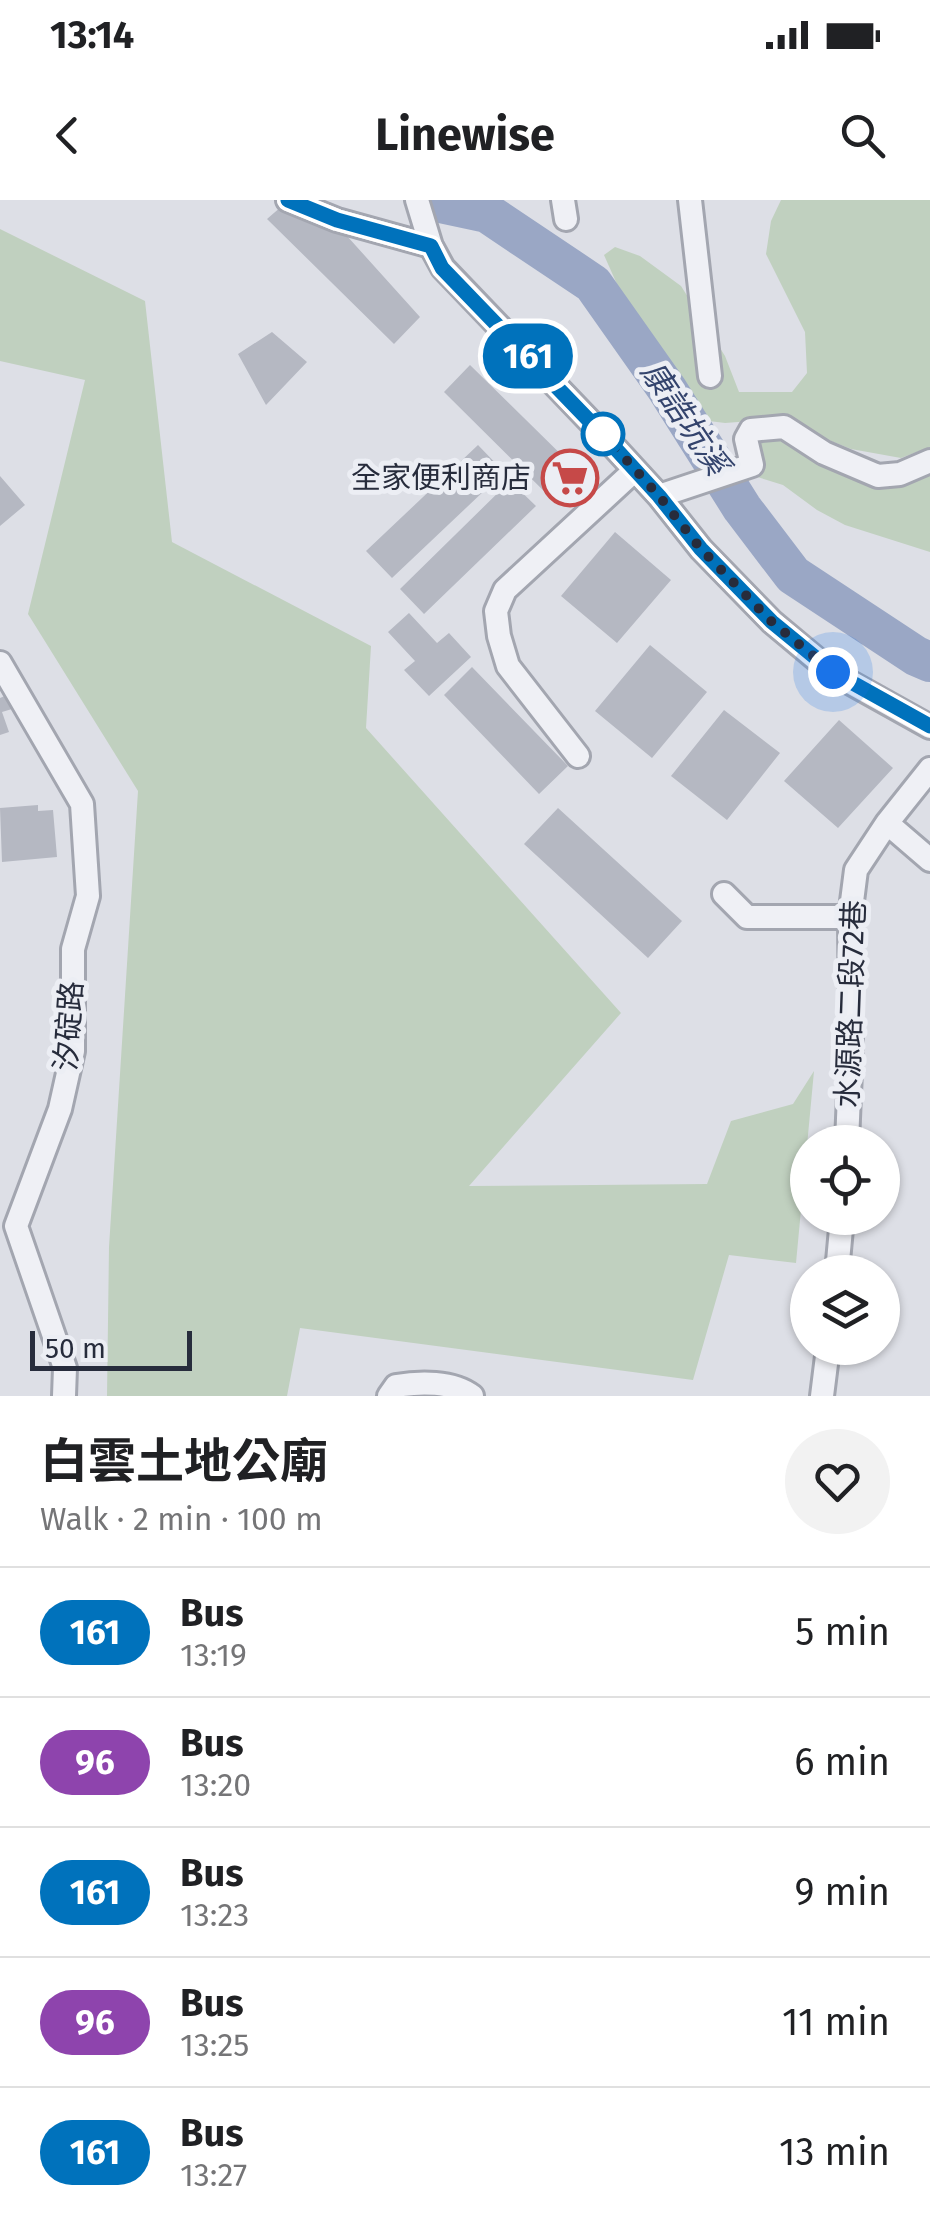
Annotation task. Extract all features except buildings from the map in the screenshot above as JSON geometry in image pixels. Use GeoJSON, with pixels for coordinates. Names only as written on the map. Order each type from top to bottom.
{"type":"FeatureCollection","features":[{"type":"Feature","properties":{"kind":"street"},"geometry":{"type":"LineString","coordinates":[[288,200],[337,220],[427,236]]}},
{"type":"Feature","properties":{"kind":"street"},"geometry":{"type":"LineString","coordinates":[[417,200],[427,236],[442,268],[636,470],[701,549],[772,622],[833,672],[930,726]]}},
{"type":"Feature","properties":{"kind":"street"},"geometry":{"type":"LineString","coordinates":[[690,200],[710,376]]}},
{"type":"Feature","properties":{"kind":"street"},"geometry":{"type":"LineString","coordinates":[[659,496],[752,466],[746,439],[751,430],[784,427],[824,453],[878,476],[900,474],[930,461]]}},
{"type":"Feature","properties":{"kind":"street"},"geometry":{"type":"LineString","coordinates":[[578,756],[508,666],[496,611],[505,590],[636,470]]}},
{"type":"Feature","properties":{"kind":"street","name":"汐碇路"},"geometry":{"type":"LineString","coordinates":[[0,663],[82,804],[88,896],[73,949],[73,1051],[60,1108],[16,1226],[65,1368],[64,1396]]}},
{"type":"Feature","properties":{"kind":"street","name":"水源路二段72巷"},"geometry":{"type":"LineString","coordinates":[[848,1125],[850,917],[856,870],[930,769]]}},
{"type":"Feature","properties":{"kind":"street"},"geometry":{"type":"LineString","coordinates":[[887,824],[930,860]]}},
{"type":"Feature","properties":{"kind":"street"},"geometry":{"type":"LineString","coordinates":[[724,894],[747,917],[850,917]]}},
{"type":"Feature","properties":{"kind":"street"},"geometry":{"type":"LineString","coordinates":[[822,1396],[826,1365]]}},
{"type":"Feature","properties":{"kind":"street"},"geometry":{"type":"LineString","coordinates":[[393,1391],[418,1382],[465,1390],[472,1396]]}},
{"type":"Feature","properties":{"kind":"green space"},"geometry":{"type":"Polygon","coordinates":[[[781,200],[930,200],[930,447],[901,458],[851,449],[776,419],[709,421],[624,300],[604,255],[615,247],[640,256],[681,286],[725,356],[739,392],[792,392],[807,373],[805,332],[766,254],[771,221],[781,200]]]}},
{"type":"Feature","properties":{"kind":"green space"},"geometry":{"type":"Polygon","coordinates":[[[0,229],[145,301],[172,542],[371,646],[366,728],[621,1013],[469,1186],[707,1184],[731,1121],[793,1104],[814,1071],[809,1125],[790,1125],[790,1235],[799,1235],[797,1255],[790,1255],[790,1262],[729,1255],[693,1380],[300,1328],[287,1396],[107,1396],[109,1247],[138,791],[28,614],[85,380],[0,361],[0,229]]]}},
{"type":"Feature","properties":{"kind":"green space"},"geometry":{"type":"Polygon","coordinates":[[[786,432],[888,481],[930,462],[930,552],[845,525],[783,485],[754,476],[757,435],[786,432]]]}},
{"type":"Feature","properties":{"kind":"waterway","name":"康誥坑溪"},"geometry":{"type":"LineString","coordinates":[[426,200],[487,213],[593,284],[667,389],[742,508],[793,575],[930,662]]}},
{"type":"Feature","properties":{"kind":"bus line","name":"161"},"geometry":{"type":"LineString","coordinates":[[288,200],[337,220],[431,246],[442,268],[604,436],[701,549],[772,622],[833,672],[930,726]]}},
{"type":"Feature","properties":{"kind":"place","name":"全家便利商店"},"geometry":{"type":"Point","coordinates":[570,478]}},
{"type":"Feature","properties":{"kind":"route"},"geometry":{"type":"LineString","coordinates":[[603,434],[701,549],[772,622],[833,672]]}}]}
